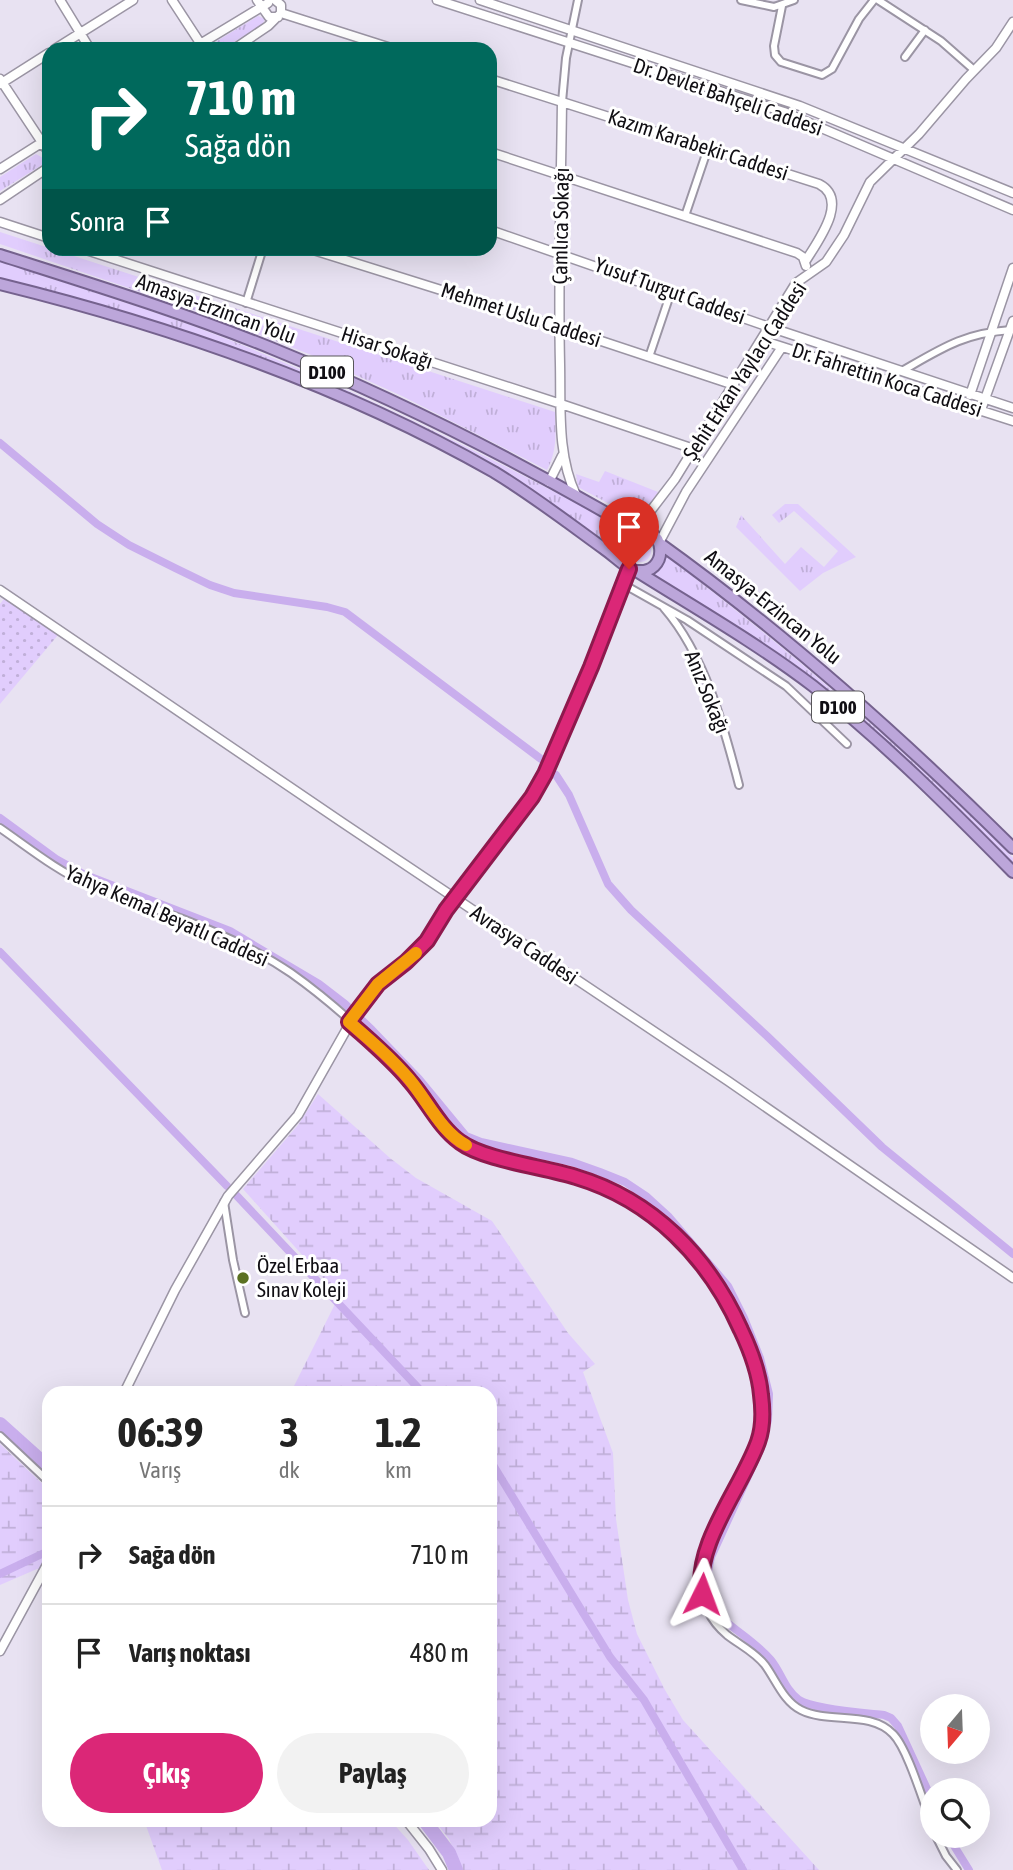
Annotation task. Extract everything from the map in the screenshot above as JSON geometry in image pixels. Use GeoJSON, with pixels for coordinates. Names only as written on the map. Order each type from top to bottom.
{"type":"FeatureCollection","features":[{"type":"Feature","properties":{"kind":"highway","name":"Amasya-Erzincan Yolu"},"geometry":{"type":"LineString","coordinates":[[0,255],[270,348],[361,387],[576,496],[636,530]]}},
{"type":"Feature","properties":{"kind":"highway","name":"Amasya-Erzincan Yolu"},"geometry":{"type":"LineString","coordinates":[[0,284],[99,309],[253,360],[341,397],[496,474],[630,567],[771,657],[819,692],[912,772],[1013,872]]}},
{"type":"Feature","properties":{"kind":"highway"},"geometry":{"type":"LineString","coordinates":[[636,530],[650,533],[659,543],[661,554],[656,564],[648,570],[630,567],[619,552],[621,542],[636,530]]}},
{"type":"Feature","properties":{"kind":"highway","name":"Amasya-Erzincan Yolu"},"geometry":{"type":"LineString","coordinates":[[659,543],[801,652],[920,758],[1013,848]]}},
{"type":"Feature","properties":{"kind":"street"},"geometry":{"type":"LineString","coordinates":[[60,0],[86,42]]}},
{"type":"Feature","properties":{"kind":"street"},"geometry":{"type":"LineString","coordinates":[[66,42],[133,0]]}},
{"type":"Feature","properties":{"kind":"street"},"geometry":{"type":"LineString","coordinates":[[172,0],[196,42]]}},
{"type":"Feature","properties":{"kind":"street","name":"Dr. Devlet Bahçeli Caddesi"},"geometry":{"type":"LineString","coordinates":[[437,0],[783,113],[1013,210]]}},
{"type":"Feature","properties":{"kind":"street","name":"Dr. Devlet Bahçeli Caddesi"},"geometry":{"type":"LineString","coordinates":[[480,0],[800,106],[1013,193]]}},
{"type":"Feature","properties":{"kind":"street","name":"Çamlıca Sokağı"},"geometry":{"type":"LineString","coordinates":[[576,496],[563,453],[559,327],[562,102],[569,43],[578,0]]}},
{"type":"Feature","properties":{"kind":"street"},"geometry":{"type":"LineString","coordinates":[[741,0],[764,7],[782,6],[794,0]]}},
{"type":"Feature","properties":{"kind":"street"},"geometry":{"type":"LineString","coordinates":[[782,6],[774,46],[775,55],[781,62],[822,75],[832,69],[859,19],[876,0],[925,30],[974,70]]}},
{"type":"Feature","properties":{"kind":"street"},"geometry":{"type":"LineString","coordinates":[[267,4],[272,18],[280,15],[371,42]]}},
{"type":"Feature","properties":{"kind":"street"},"geometry":{"type":"LineString","coordinates":[[207,42],[267,4],[282,7],[280,15],[243,42]]}},
{"type":"Feature","properties":{"kind":"street","name":"Şehit Erkan Yaylacı Caddesi"},"geometry":{"type":"LineString","coordinates":[[636,530],[669,488],[796,283],[821,267],[835,250],[870,182],[919,134],[996,48],[1013,22]]}},
{"type":"Feature","properties":{"kind":"street"},"geometry":{"type":"LineString","coordinates":[[905,57],[925,30]]}},
{"type":"Feature","properties":{"kind":"street"},"geometry":{"type":"LineString","coordinates":[[42,57],[1,82],[42,137]]}},
{"type":"Feature","properties":{"kind":"street","name":"Kazım Karabekir Caddesi"},"geometry":{"type":"LineString","coordinates":[[497,81],[827,188],[831,196],[830,216],[805,262]]}},
{"type":"Feature","properties":{"kind":"street"},"geometry":{"type":"LineString","coordinates":[[0,169],[42,143]]}},
{"type":"Feature","properties":{"kind":"street"},"geometry":{"type":"LineString","coordinates":[[685,216],[708,148]]}},
{"type":"Feature","properties":{"kind":"street"},"geometry":{"type":"LineString","coordinates":[[497,154],[797,253],[805,262],[807,275]]}},
{"type":"Feature","properties":{"kind":"street"},"geometry":{"type":"LineString","coordinates":[[0,200],[42,172]]}},
{"type":"Feature","properties":{"kind":"street"},"geometry":{"type":"LineString","coordinates":[[0,222],[42,236]]}},
{"type":"Feature","properties":{"kind":"street","name":"Yusuf Turgut Caddesi"},"geometry":{"type":"LineString","coordinates":[[497,232],[769,327]]}},
{"type":"Feature","properties":{"kind":"street","name":"Hisar Sokağı"},"geometry":{"type":"LineString","coordinates":[[104,256],[694,449]]}},
{"type":"Feature","properties":{"kind":"street"},"geometry":{"type":"LineString","coordinates":[[246,303],[261,256]]}},
{"type":"Feature","properties":{"kind":"street","name":"Mehmet Uslu Caddesi"},"geometry":{"type":"LineString","coordinates":[[333,256],[734,385]]}},
{"type":"Feature","properties":{"kind":"street"},"geometry":{"type":"LineString","coordinates":[[966,405],[1013,268]]}},
{"type":"Feature","properties":{"kind":"street"},"geometry":{"type":"LineString","coordinates":[[649,357],[671,292]]}},
{"type":"Feature","properties":{"kind":"street"},"geometry":{"type":"LineString","coordinates":[[981,411],[1013,321]]}},
{"type":"Feature","properties":{"kind":"street","name":"Dr. Fahrettin Koca Caddesi"},"geometry":{"type":"LineString","coordinates":[[769,327],[1013,408]]}},
{"type":"Feature","properties":{"kind":"street"},"geometry":{"type":"LineString","coordinates":[[902,371],[961,338],[991,331],[1012,330]]}},
{"type":"Feature","properties":{"kind":"street","name":"Dr. Fahrettin Koca Caddesi"},"geometry":{"type":"LineString","coordinates":[[761,340],[1013,421]]}},
{"type":"Feature","properties":{"kind":"street","name":"Şehit Erkan Yaylacı Caddesi"},"geometry":{"type":"LineString","coordinates":[[659,543],[687,492],[782,346]]}},
{"type":"Feature","properties":{"kind":"street","name":"Çamlıca Sokağı"},"geometry":{"type":"LineString","coordinates":[[549,482],[563,453]]}},
{"type":"Feature","properties":{"kind":"street"},"geometry":{"type":"LineString","coordinates":[[128,1386],[182,1277],[224,1202],[298,1115],[362,1002],[378,984],[427,941],[455,898],[517,819],[541,782],[591,667],[630,567]]}},
{"type":"Feature","properties":{"kind":"street"},"geometry":{"type":"LineString","coordinates":[[623,584],[720,640],[786,686],[847,744]]}},
{"type":"Feature","properties":{"kind":"street","name":"Avrasya Caddesi"},"geometry":{"type":"LineString","coordinates":[[0,590],[761,1103],[1013,1278]]}},
{"type":"Feature","properties":{"kind":"street","name":"Anız Sokağı"},"geometry":{"type":"LineString","coordinates":[[661,605],[679,629],[705,679],[739,785]]}},
{"type":"Feature","properties":{"kind":"street","name":"Yahya Kemal Beyatlı Caddesi"},"geometry":{"type":"LineString","coordinates":[[0,828],[49,863],[89,885],[190,922],[249,948],[292,974],[350,1021],[394,1063],[460,1142],[482,1153],[566,1173],[617,1192],[653,1215],[686,1244],[708,1271],[732,1309],[750,1350],[758,1374],[762,1422],[749,1462],[706,1553],[700,1582],[705,1607],[717,1625],[764,1664],[785,1696],[799,1709],[816,1715],[873,1722],[893,1733],[920,1794]]}},
{"type":"Feature","properties":{"kind":"street"},"geometry":{"type":"LineString","coordinates":[[224,1202],[245,1313]]}},
{"type":"Feature","properties":{"kind":"street"},"geometry":{"type":"LineString","coordinates":[[0,1436],[42,1475]]}},
{"type":"Feature","properties":{"kind":"street"},"geometry":{"type":"LineString","coordinates":[[0,1651],[42,1574]]}},
{"type":"Feature","properties":{"kind":"street"},"geometry":{"type":"LineString","coordinates":[[412,1827],[442,1870]]}},
{"type":"Feature","properties":{"kind":"street"},"geometry":{"type":"LineString","coordinates":[[942,1848],[957,1870]]}},
{"type":"Feature","properties":{"kind":"green space"},"geometry":{"type":"Polygon","coordinates":[[[258,16],[265,19],[262,25],[234,42],[217,41],[258,16]]]}},
{"type":"Feature","properties":{"kind":"green space"},"geometry":{"type":"Polygon","coordinates":[[[36,154],[42,157],[42,165],[0,191],[0,177],[36,154]]]}},
{"type":"Feature","properties":{"kind":"green space"},"geometry":{"type":"Polygon","coordinates":[[[0,232],[42,246],[42,256],[74,256],[555,412],[553,456],[547,470],[402,396],[309,354],[211,316],[0,244],[0,232]]]}},
{"type":"Feature","properties":{"kind":"green space"},"geometry":{"type":"Polygon","coordinates":[[[0,261],[167,317],[274,358],[426,427],[625,529],[614,548],[511,476],[395,417],[299,374],[202,337],[102,305],[0,278],[0,261]]]}},
{"type":"Feature","properties":{"kind":"green space"},"geometry":{"type":"Polygon","coordinates":[[[605,471],[658,492],[643,510],[630,515],[578,487],[576,474],[599,482],[605,471]]]}},
{"type":"Feature","properties":{"kind":"green space"},"geometry":{"type":"Polygon","coordinates":[[[785,504],[798,504],[856,557],[823,573],[800,591],[736,527],[741,515],[785,564],[801,547],[824,567],[838,551],[794,511],[779,523],[772,515],[785,504]]]}},
{"type":"Feature","properties":{"kind":"green space"},"geometry":{"type":"Polygon","coordinates":[[[640,540],[648,543],[651,551],[648,559],[640,562],[632,559],[629,551],[632,543],[640,540]]]}},
{"type":"Feature","properties":{"kind":"green space"},"geometry":{"type":"Polygon","coordinates":[[[666,556],[757,627],[888,739],[1013,858],[1013,865],[827,691],[770,648],[654,576],[666,556]]]}},
{"type":"Feature","properties":{"kind":"green space"},"geometry":{"type":"Polygon","coordinates":[[[4,599],[58,635],[0,704],[0,604],[4,599]]]}},
{"type":"Feature","properties":{"kind":"green space"},"geometry":{"type":"Polygon","coordinates":[[[318,1094],[416,1178],[492,1221],[568,1333],[595,1364],[583,1372],[613,1453],[616,1519],[628,1600],[637,1634],[683,1720],[819,1870],[463,1870],[449,1839],[440,1827],[497,1827],[497,1386],[294,1386],[339,1296],[243,1189],[298,1125],[318,1094]]]}},
{"type":"Feature","properties":{"kind":"green space"},"geometry":{"type":"Polygon","coordinates":[[[0,1444],[42,1483],[42,1570],[37,1569],[0,1585],[0,1444]]]}},
{"type":"Feature","properties":{"kind":"green space"},"geometry":{"type":"Polygon","coordinates":[[[147,1827],[396,1827],[429,1870],[162,1870],[147,1827]]]}},
{"type":"Feature","properties":{"kind":"waterway"},"geometry":{"type":"LineString","coordinates":[[0,443],[97,524],[129,545],[175,568],[234,593],[345,612],[541,759]]}},
{"type":"Feature","properties":{"kind":"waterway"},"geometry":{"type":"LineString","coordinates":[[556,775],[569,795],[608,884],[631,910],[882,1147],[1013,1254]]}},
{"type":"Feature","properties":{"kind":"waterway"},"geometry":{"type":"LineString","coordinates":[[0,818],[56,859],[83,874],[230,931],[319,984],[372,1030],[419,1079],[466,1136],[481,1142],[572,1162],[600,1172],[625,1182],[646,1196],[669,1217],[728,1286],[760,1358],[769,1394],[768,1420],[761,1448],[711,1557],[708,1578],[709,1595],[714,1608],[771,1660],[790,1691],[799,1700],[828,1709],[891,1718],[898,1726],[922,1778]]}},
{"type":"Feature","properties":{"kind":"waterway"},"geometry":{"type":"LineString","coordinates":[[0,952],[227,1186]]}},
{"type":"Feature","properties":{"kind":"waterway"},"geometry":{"type":"LineString","coordinates":[[237,1196],[416,1386]]}},
{"type":"Feature","properties":{"kind":"waterway"},"geometry":{"type":"LineString","coordinates":[[0,1424],[42,1462]]}},
{"type":"Feature","properties":{"kind":"waterway"},"geometry":{"type":"LineString","coordinates":[[497,1471],[610,1657],[644,1700],[743,1870]]}},
{"type":"Feature","properties":{"kind":"waterway"},"geometry":{"type":"LineString","coordinates":[[0,1574],[42,1554]]}},
{"type":"Feature","properties":{"kind":"waterway"},"geometry":{"type":"LineString","coordinates":[[429,1827],[449,1853],[456,1870]]}},
{"type":"Feature","properties":{"kind":"waterway"},"geometry":{"type":"LineString","coordinates":[[955,1848],[969,1870]]}},
{"type":"Feature","properties":{"kind":"slow traffic"},"geometry":{"type":"LineString","coordinates":[[416,953],[378,984],[349,1022],[394,1063],[425,1098],[441,1122],[466,1145]]}},
{"type":"Feature","properties":{"kind":"place","name":"Özel Erbaa Sınav Koleji"},"geometry":{"type":"Point","coordinates":[243,1278]}},
{"type":"Feature","properties":{"kind":"route"},"geometry":{"type":"LineString","coordinates":[[629,569],[591,667],[545,774],[532,797],[446,910],[427,941],[378,984],[349,1022],[409,1079],[441,1122],[460,1142],[482,1153],[596,1183],[633,1201],[686,1244],[722,1291],[750,1350],[758,1374],[762,1422],[749,1462],[706,1553],[701,1569],[702,1594]]}}]}
